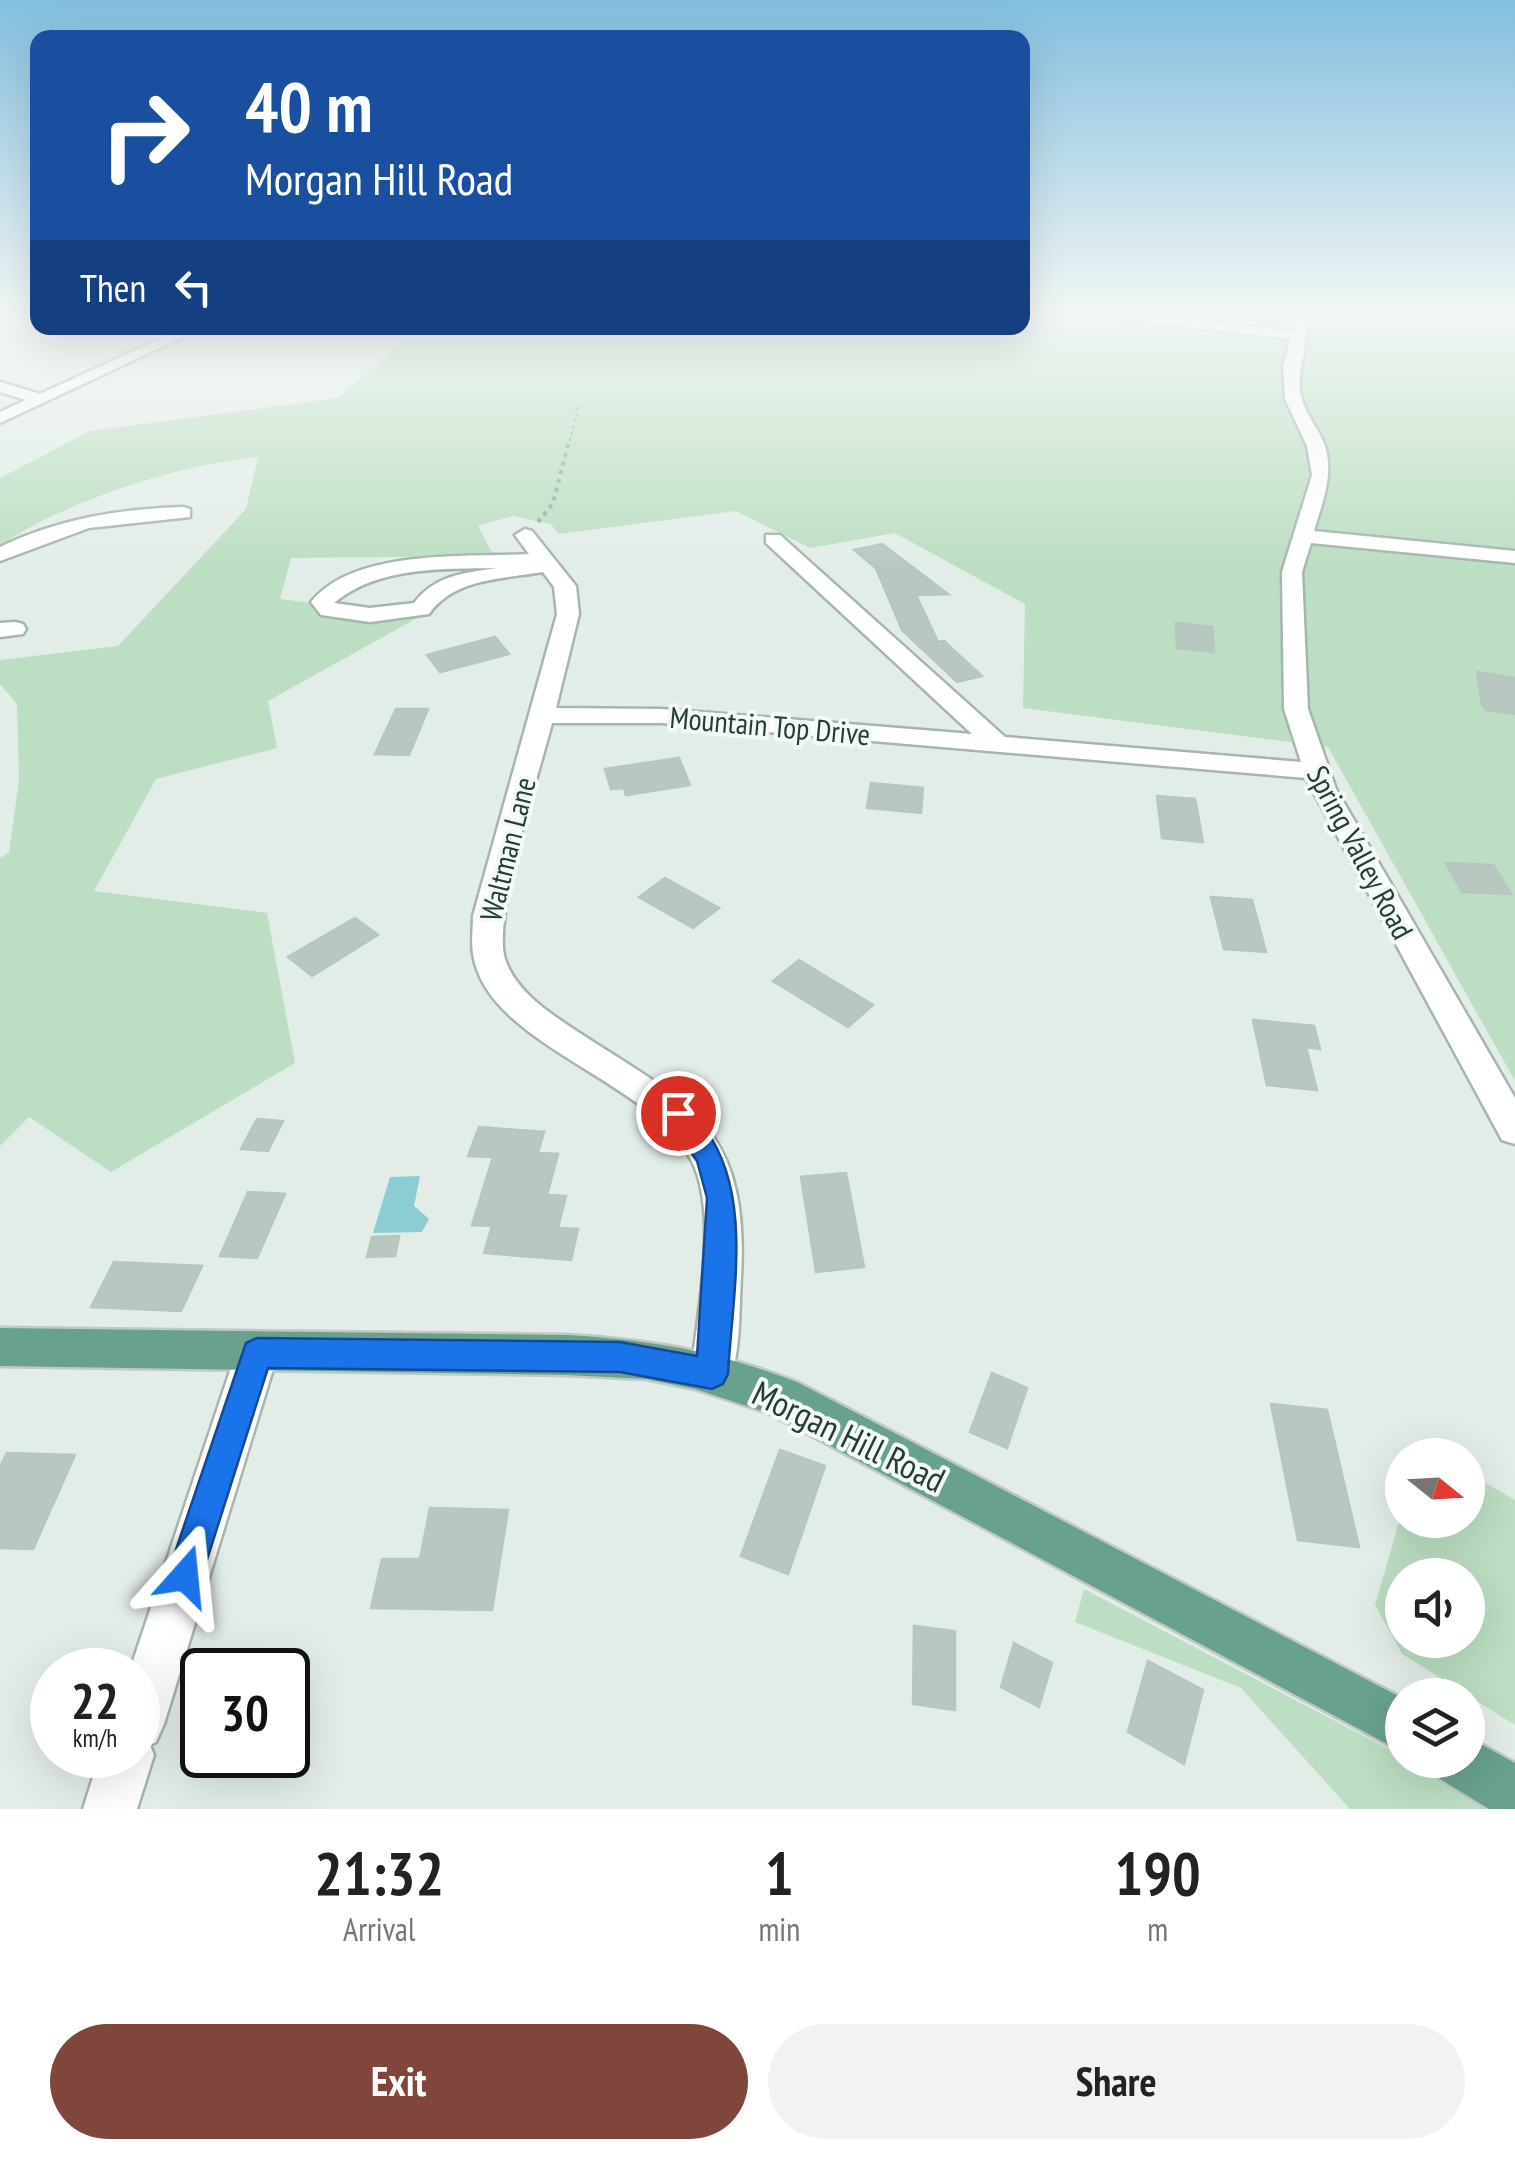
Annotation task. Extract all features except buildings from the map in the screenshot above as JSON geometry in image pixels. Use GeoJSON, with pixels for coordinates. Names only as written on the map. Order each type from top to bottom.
{"type":"FeatureCollection","features":[{"type":"Feature","properties":{"kind":"main road","name":"Morgan Hill Road"},"geometry":{"type":"LineString","coordinates":[[0,1347],[620,1357],[712,1374],[782,1398],[841,1426],[1385,1717]]}},
{"type":"Feature","properties":{"kind":"main road"},"geometry":{"type":"LineString","coordinates":[[1485,1775],[1515,1794]]}},
{"type":"Feature","properties":{"kind":"street"},"geometry":{"type":"LineString","coordinates":[[0,418],[40,399]]}},
{"type":"Feature","properties":{"kind":"street","name":"Spring Valley Road"},"geometry":{"type":"LineString","coordinates":[[1293,399],[1316,446],[1321,475],[1292,579],[1294,696],[1315,771],[1515,1130]]}},
{"type":"Feature","properties":{"kind":"street"},"geometry":{"type":"LineString","coordinates":[[0,555],[77,522],[183,513]]}},
{"type":"Feature","properties":{"kind":"street"},"geometry":{"type":"LineString","coordinates":[[1302,536],[1515,556]]}},
{"type":"Feature","properties":{"kind":"street"},"geometry":{"type":"LineString","coordinates":[[773,538],[997,744]]}},
{"type":"Feature","properties":{"kind":"street"},"geometry":{"type":"LineString","coordinates":[[540,553],[492,573],[445,585],[434,591],[421,610],[356,614],[329,610],[322,602],[332,592],[392,568],[540,553]]}},
{"type":"Feature","properties":{"kind":"street","name":"Waltman Lane"},"geometry":{"type":"LineString","coordinates":[[540,553],[566,586],[569,602],[488,916],[489,964],[499,985],[522,1012],[650,1090],[688,1124],[710,1157],[722,1216],[712,1374]]}},
{"type":"Feature","properties":{"kind":"street","name":"Mountain Top Drive"},"geometry":{"type":"LineString","coordinates":[[542,715],[646,715],[1315,771]]}},
{"type":"Feature","properties":{"kind":"street"},"geometry":{"type":"LineString","coordinates":[[160,1655],[257,1353]]}},
{"type":"Feature","properties":{"kind":"street"},"geometry":{"type":"LineString","coordinates":[[110,1809],[120,1778]]}},
{"type":"Feature","properties":{"kind":"path"},"geometry":{"type":"LineString","coordinates":[[540,553],[579,404]]}},
{"type":"Feature","properties":{"kind":"green space"},"geometry":{"type":"Polygon","coordinates":[[[327,399],[1515,399],[1515,1081],[1328,747],[1023,708],[1025,604],[895,533],[810,548],[736,511],[558,534],[551,524],[513,516],[478,526],[491,551],[505,556],[291,558],[280,599],[419,617],[268,701],[277,748],[156,779],[94,891],[267,913],[295,1063],[111,1172],[29,1117],[0,1146],[0,858],[9,853],[19,780],[17,704],[0,684],[0,660],[118,646],[246,509],[258,457],[194,467],[124,487],[56,514],[0,546],[0,478],[90,431],[327,399]]]}},
{"type":"Feature","properties":{"kind":"green space"},"geometry":{"type":"Polygon","coordinates":[[[1485,1483],[1515,1500],[1515,1725],[1485,1706],[1485,1678],[1440,1678],[1408,1658],[1485,1658],[1485,1558],[1389,1558],[1394,1538],[1485,1538],[1485,1483]]]}},
{"type":"Feature","properties":{"kind":"green space"},"geometry":{"type":"Polygon","coordinates":[[[1385,1571],[1385,1623],[1375,1605],[1385,1571]]]}},
{"type":"Feature","properties":{"kind":"green space"},"geometry":{"type":"Polygon","coordinates":[[[1084,1589],[1385,1747],[1385,1778],[1447,1778],[1489,1809],[1350,1809],[1241,1688],[1075,1622],[1084,1589]]]}},
{"type":"Feature","properties":{"kind":"water"},"geometry":{"type":"Polygon","coordinates":[[[420,1176],[414,1206],[429,1219],[422,1232],[373,1233],[390,1177],[420,1176]]]}},
{"type":"Feature","properties":{"kind":"route"},"geometry":{"type":"LineString","coordinates":[[185,1576],[257,1353],[567,1354],[646,1359],[712,1374],[722,1198],[710,1157],[678,1113]]}}]}
